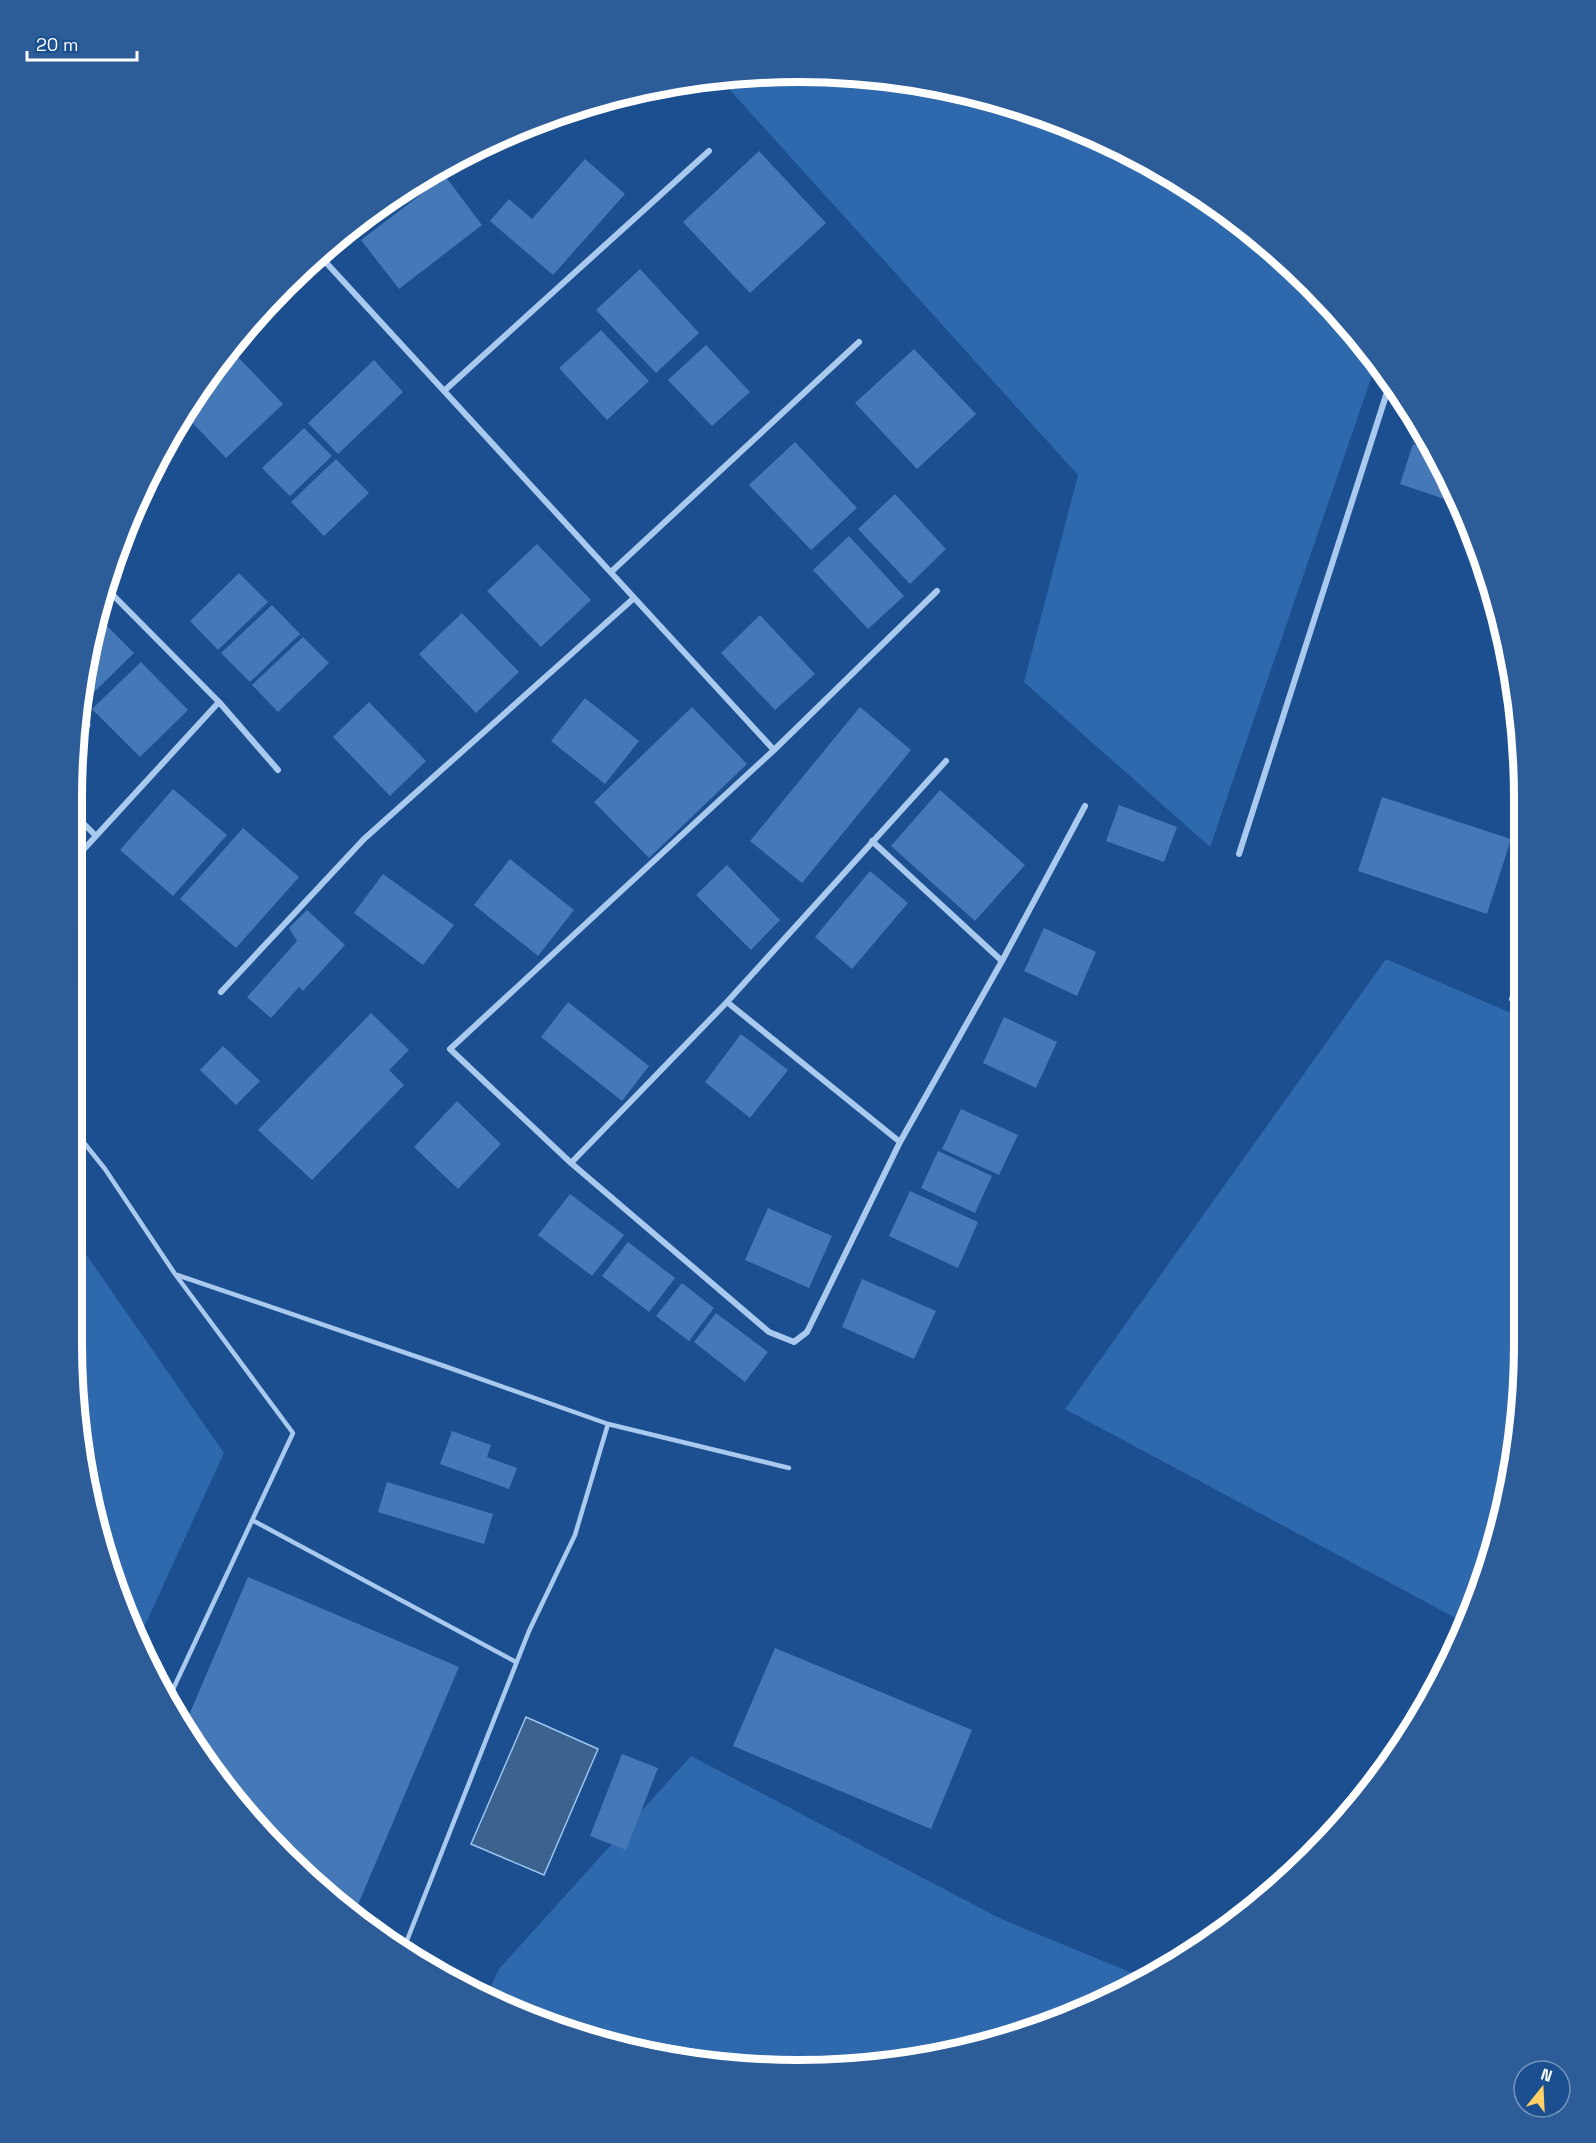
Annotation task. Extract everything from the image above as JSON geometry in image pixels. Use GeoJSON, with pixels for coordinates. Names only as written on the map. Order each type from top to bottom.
{"type":"FeatureCollection","features":[{"type":"Feature","properties":{"kind":"street"},"geometry":{"type":"LineString","coordinates":[[444,391],[709,152]]}},
{"type":"Feature","properties":{"kind":"street"},"geometry":{"type":"LineString","coordinates":[[325,261],[774,750]]}},
{"type":"Feature","properties":{"kind":"street"},"geometry":{"type":"LineString","coordinates":[[611,572],[859,342]]}},
{"type":"Feature","properties":{"kind":"street"},"geometry":{"type":"LineString","coordinates":[[1239,854],[1387,392]]}},
{"type":"Feature","properties":{"kind":"street"},"geometry":{"type":"LineString","coordinates":[[937,591],[774,750],[450,1049],[572,1163],[769,1332],[794,1342],[807,1332],[900,1143],[1002,961],[1085,806]]}},
{"type":"Feature","properties":{"kind":"street"},"geometry":{"type":"LineString","coordinates":[[112,594],[219,702],[278,770]]}},
{"type":"Feature","properties":{"kind":"street"},"geometry":{"type":"LineString","coordinates":[[221,992],[364,839],[634,598]]}},
{"type":"Feature","properties":{"kind":"street"},"geometry":{"type":"LineString","coordinates":[[82,851],[219,702]]}},
{"type":"Feature","properties":{"kind":"street"},"geometry":{"type":"LineString","coordinates":[[572,1163],[727,1002],[946,761]]}},
{"type":"Feature","properties":{"kind":"street"},"geometry":{"type":"LineString","coordinates":[[82,822],[96,836]]}},
{"type":"Feature","properties":{"kind":"street"},"geometry":{"type":"LineString","coordinates":[[872,841],[1002,961]]}},
{"type":"Feature","properties":{"kind":"street"},"geometry":{"type":"LineString","coordinates":[[1512,999],[1514,994]]}},
{"type":"Feature","properties":{"kind":"street"},"geometry":{"type":"LineString","coordinates":[[727,1002],[900,1143]]}},
{"type":"Feature","properties":{"kind":"lane"},"geometry":{"type":"LineString","coordinates":[[82,1140],[105,1169],[175,1274],[293,1433],[172,1691]]}},
{"type":"Feature","properties":{"kind":"lane"},"geometry":{"type":"LineString","coordinates":[[175,1274],[447,1366],[608,1424],[789,1468]]}},
{"type":"Feature","properties":{"kind":"lane"},"geometry":{"type":"LineString","coordinates":[[406,1944],[516,1662],[575,1535],[608,1424]]}},
{"type":"Feature","properties":{"kind":"lane"},"geometry":{"type":"LineString","coordinates":[[252,1520],[516,1662]]}},
{"type":"Feature","properties":{"kind":"shaded area"},"geometry":{"type":"Polygon","coordinates":[[[798,82],[891,89],[938,96],[983,107],[1028,120],[1072,137],[1156,178],[1234,230],[1304,292],[1336,326],[1373,372],[1210,847],[1024,682],[1078,475],[727,87],[798,82]]]}},
{"type":"Feature","properties":{"kind":"shaded area"},"geometry":{"type":"Polygon","coordinates":[[[1386,959],[1514,1014],[1512,1392],[1500,1485],[1476,1575],[1459,1620],[1065,1409],[1386,959]]]}},
{"type":"Feature","properties":{"kind":"shaded area"},"geometry":{"type":"Polygon","coordinates":[[[82,1248],[224,1453],[142,1631],[120,1575],[96,1485],[84,1392],[82,1248]]]}},
{"type":"Feature","properties":{"kind":"shaded area"},"geometry":{"type":"Polygon","coordinates":[[[526,1717],[598,1749],[544,1875],[471,1844],[526,1717]]]}},
{"type":"Feature","properties":{"kind":"shaded area"},"geometry":{"type":"Polygon","coordinates":[[[691,1756],[1001,1919],[1137,1975],[1072,2006],[1028,2023],[983,2036],[938,2047],[891,2054],[845,2059],[798,2060],[751,2059],[658,2047],[568,2023],[489,1990],[499,1969],[691,1756]]]}},
{"type":"Feature","properties":{"kind":"building"},"geometry":{"type":"Polygon","coordinates":[[[759,151],[826,223],[750,293],[683,222],[759,151]]]}},
{"type":"Feature","properties":{"kind":"building"},"geometry":{"type":"Polygon","coordinates":[[[585,159],[625,194],[553,275],[490,221],[509,199],[532,219],[585,159]]]}},
{"type":"Feature","properties":{"kind":"building"},"geometry":{"type":"Polygon","coordinates":[[[445,176],[482,225],[399,289],[361,240],[445,176]]]}},
{"type":"Feature","properties":{"kind":"building"},"geometry":{"type":"Polygon","coordinates":[[[640,269],[699,333],[656,373],[596,310],[640,269]]]}},
{"type":"Feature","properties":{"kind":"building"},"geometry":{"type":"Polygon","coordinates":[[[601,330],[649,381],[607,420],[559,368],[601,330]]]}},
{"type":"Feature","properties":{"kind":"building"},"geometry":{"type":"Polygon","coordinates":[[[706,345],[750,392],[712,426],[668,380],[706,345]]]}},
{"type":"Feature","properties":{"kind":"building"},"geometry":{"type":"Polygon","coordinates":[[[914,349],[976,414],[917,469],[855,403],[914,349]]]}},
{"type":"Feature","properties":{"kind":"building"},"geometry":{"type":"Polygon","coordinates":[[[238,357],[283,404],[226,458],[190,420],[225,369],[238,357]]]}},
{"type":"Feature","properties":{"kind":"building"},"geometry":{"type":"Polygon","coordinates":[[[374,360],[403,392],[338,454],[308,423],[374,360]]]}},
{"type":"Feature","properties":{"kind":"building"},"geometry":{"type":"Polygon","coordinates":[[[304,428],[332,456],[290,496],[262,468],[304,428]]]}},
{"type":"Feature","properties":{"kind":"building"},"geometry":{"type":"Polygon","coordinates":[[[795,442],[857,508],[811,550],[749,485],[795,442]]]}},
{"type":"Feature","properties":{"kind":"building"},"geometry":{"type":"Polygon","coordinates":[[[1413,444],[1422,447],[1448,500],[1400,484],[1413,444]]]}},
{"type":"Feature","properties":{"kind":"building"},"geometry":{"type":"Polygon","coordinates":[[[336,459],[369,493],[324,536],[291,502],[336,459]]]}},
{"type":"Feature","properties":{"kind":"building"},"geometry":{"type":"Polygon","coordinates":[[[895,494],[946,549],[910,584],[858,529],[895,494]]]}},
{"type":"Feature","properties":{"kind":"building"},"geometry":{"type":"Polygon","coordinates":[[[849,536],[904,596],[868,629],[813,570],[849,536]]]}},
{"type":"Feature","properties":{"kind":"building"},"geometry":{"type":"Polygon","coordinates":[[[537,544],[591,600],[541,647],[487,591],[537,544]]]}},
{"type":"Feature","properties":{"kind":"building"},"geometry":{"type":"Polygon","coordinates":[[[239,573],[268,602],[218,650],[190,621],[239,573]]]}},
{"type":"Feature","properties":{"kind":"building"},"geometry":{"type":"Polygon","coordinates":[[[272,605],[300,634],[250,682],[221,653],[272,605]]]}},
{"type":"Feature","properties":{"kind":"building"},"geometry":{"type":"Polygon","coordinates":[[[462,613],[519,672],[476,713],[419,654],[462,613]]]}},
{"type":"Feature","properties":{"kind":"building"},"geometry":{"type":"Polygon","coordinates":[[[760,615],[815,674],[775,710],[721,653],[760,615]]]}},
{"type":"Feature","properties":{"kind":"building"},"geometry":{"type":"Polygon","coordinates":[[[104,623],[134,653],[90,696],[104,623]]]}},
{"type":"Feature","properties":{"kind":"building"},"geometry":{"type":"Polygon","coordinates":[[[303,637],[329,663],[278,712],[252,685],[303,637]]]}},
{"type":"Feature","properties":{"kind":"building"},"geometry":{"type":"Polygon","coordinates":[[[141,662],[188,710],[140,757],[92,709],[141,662]]]}},
{"type":"Feature","properties":{"kind":"building"},"geometry":{"type":"Polygon","coordinates":[[[585,698],[639,741],[605,784],[551,741],[585,698]]]}},
{"type":"Feature","properties":{"kind":"building"},"geometry":{"type":"Polygon","coordinates":[[[369,702],[426,761],[390,796],[333,737],[369,702]]]}},
{"type":"Feature","properties":{"kind":"building"},"geometry":{"type":"Polygon","coordinates":[[[692,707],[747,764],[649,858],[594,802],[692,707]]]}},
{"type":"Feature","properties":{"kind":"building"},"geometry":{"type":"Polygon","coordinates":[[[860,707],[911,750],[802,883],[750,841],[860,707]]]}},
{"type":"Feature","properties":{"kind":"building"},"geometry":{"type":"Polygon","coordinates":[[[87,720],[92,725],[86,731],[87,720]]]}},
{"type":"Feature","properties":{"kind":"building"},"geometry":{"type":"Polygon","coordinates":[[[173,789],[227,835],[173,896],[120,850],[173,789]]]}},
{"type":"Feature","properties":{"kind":"building"},"geometry":{"type":"Polygon","coordinates":[[[940,790],[1025,865],[975,921],[891,846],[940,790]]]}},
{"type":"Feature","properties":{"kind":"building"},"geometry":{"type":"Polygon","coordinates":[[[1382,797],[1511,839],[1487,914],[1358,871],[1382,797]]]}},
{"type":"Feature","properties":{"kind":"building"},"geometry":{"type":"Polygon","coordinates":[[[1119,805],[1177,827],[1164,862],[1106,841],[1119,805]]]}},
{"type":"Feature","properties":{"kind":"building"},"geometry":{"type":"Polygon","coordinates":[[[243,828],[299,877],[236,948],[180,899],[243,828]]]}},
{"type":"Feature","properties":{"kind":"building"},"geometry":{"type":"Polygon","coordinates":[[[510,859],[574,910],[538,956],[474,905],[510,859]]]}},
{"type":"Feature","properties":{"kind":"building"},"geometry":{"type":"Polygon","coordinates":[[[727,865],[780,920],[751,950],[696,895],[727,865]]]}},
{"type":"Feature","properties":{"kind":"building"},"geometry":{"type":"Polygon","coordinates":[[[870,871],[908,903],[852,969],[815,937],[870,871]]]}},
{"type":"Feature","properties":{"kind":"building"},"geometry":{"type":"Polygon","coordinates":[[[383,874],[454,925],[423,965],[354,913],[383,874]]]}},
{"type":"Feature","properties":{"kind":"building"},"geometry":{"type":"Polygon","coordinates":[[[307,910],[345,945],[303,991],[299,987],[271,1018],[247,997],[297,941],[289,928],[307,910]]]}},
{"type":"Feature","properties":{"kind":"building"},"geometry":{"type":"Polygon","coordinates":[[[1044,928],[1096,952],[1077,996],[1024,971],[1044,928]]]}},
{"type":"Feature","properties":{"kind":"building"},"geometry":{"type":"Polygon","coordinates":[[[568,1002],[649,1066],[622,1101],[541,1037],[568,1002]]]}},
{"type":"Feature","properties":{"kind":"building"},"geometry":{"type":"Polygon","coordinates":[[[371,1013],[409,1050],[389,1070],[404,1085],[312,1180],[258,1130],[371,1013]]]}},
{"type":"Feature","properties":{"kind":"building"},"geometry":{"type":"Polygon","coordinates":[[[1004,1017],[1057,1042],[1036,1088],[983,1063],[1004,1017]]]}},
{"type":"Feature","properties":{"kind":"building"},"geometry":{"type":"Polygon","coordinates":[[[741,1034],[788,1070],[750,1118],[705,1082],[741,1034]]]}},
{"type":"Feature","properties":{"kind":"building"},"geometry":{"type":"Polygon","coordinates":[[[223,1046],[260,1081],[236,1105],[200,1070],[223,1046]]]}},
{"type":"Feature","properties":{"kind":"building"},"geometry":{"type":"Polygon","coordinates":[[[457,1101],[501,1144],[458,1189],[414,1147],[457,1101]]]}},
{"type":"Feature","properties":{"kind":"building"},"geometry":{"type":"Polygon","coordinates":[[[961,1109],[1018,1135],[999,1175],[942,1149],[961,1109]]]}},
{"type":"Feature","properties":{"kind":"building"},"geometry":{"type":"Polygon","coordinates":[[[938,1151],[992,1176],[975,1213],[921,1188],[938,1151]]]}},
{"type":"Feature","properties":{"kind":"building"},"geometry":{"type":"Polygon","coordinates":[[[910,1191],[978,1222],[958,1268],[889,1236],[910,1191]]]}},
{"type":"Feature","properties":{"kind":"building"},"geometry":{"type":"Polygon","coordinates":[[[570,1194],[624,1235],[592,1276],[538,1235],[570,1194]]]}},
{"type":"Feature","properties":{"kind":"building"},"geometry":{"type":"Polygon","coordinates":[[[768,1208],[832,1236],[809,1288],[745,1260],[768,1208]]]}},
{"type":"Feature","properties":{"kind":"building"},"geometry":{"type":"Polygon","coordinates":[[[628,1242],[675,1278],[649,1312],[602,1276],[628,1242]]]}},
{"type":"Feature","properties":{"kind":"building"},"geometry":{"type":"Polygon","coordinates":[[[862,1279],[936,1311],[914,1359],[842,1327],[862,1279]]]}},
{"type":"Feature","properties":{"kind":"building"},"geometry":{"type":"Polygon","coordinates":[[[682,1283],[714,1308],[689,1341],[656,1316],[682,1283]]]}},
{"type":"Feature","properties":{"kind":"building"},"geometry":{"type":"Polygon","coordinates":[[[716,1313],[768,1352],[745,1382],[694,1342],[716,1313]]]}},
{"type":"Feature","properties":{"kind":"building"},"geometry":{"type":"Polygon","coordinates":[[[452,1431],[491,1445],[487,1457],[517,1468],[509,1489],[440,1464],[452,1431]]]}},
{"type":"Feature","properties":{"kind":"building"},"geometry":{"type":"Polygon","coordinates":[[[387,1482],[493,1514],[484,1544],[378,1512],[387,1482]]]}},
{"type":"Feature","properties":{"kind":"building"},"geometry":{"type":"Polygon","coordinates":[[[248,1577],[459,1667],[356,1908],[292,1851],[260,1817],[230,1781],[188,1718],[248,1577]]]}},
{"type":"Feature","properties":{"kind":"building"},"geometry":{"type":"Polygon","coordinates":[[[775,1648],[972,1730],[931,1829],[733,1746],[775,1648]]]}},
{"type":"Feature","properties":{"kind":"building"},"geometry":{"type":"Polygon","coordinates":[[[622,1754],[658,1768],[626,1850],[590,1836],[622,1754]]]}}]}
